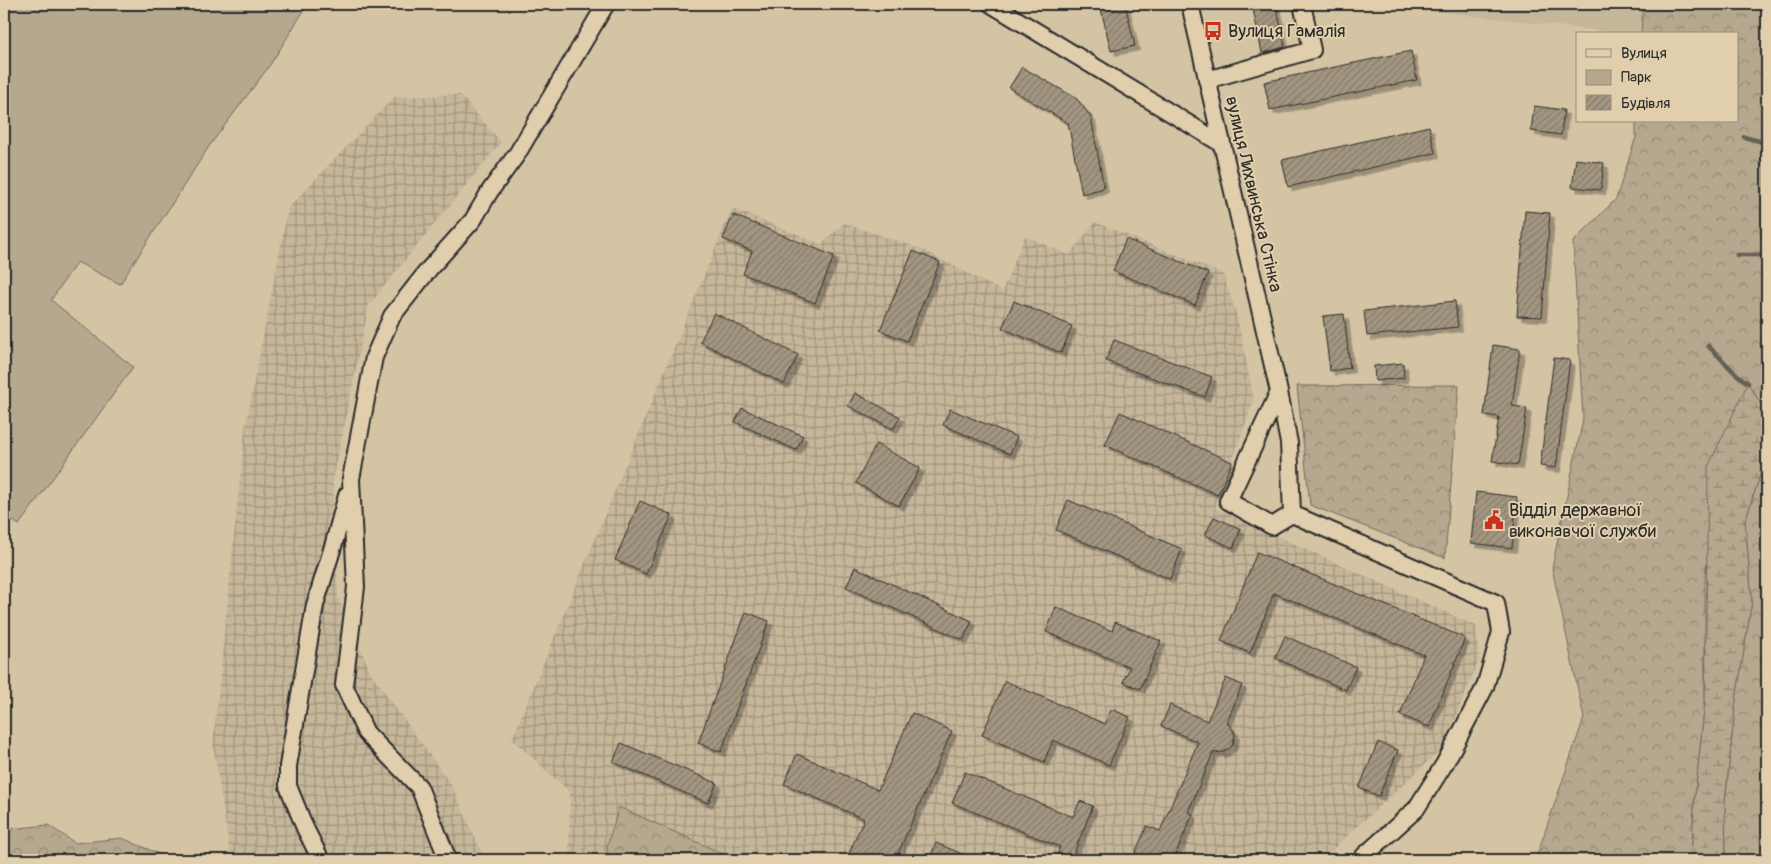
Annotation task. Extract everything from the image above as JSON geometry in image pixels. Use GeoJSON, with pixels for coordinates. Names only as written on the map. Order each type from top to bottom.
{"type":"FeatureCollection","features":[{"type":"Feature","properties":{"kind":"street"},"geometry":{"type":"LineString","coordinates":[[321,860],[304,828],[288,786],[288,766],[315,605],[351,479],[374,357],[392,316],[429,269],[473,220],[490,191],[517,154],[606,4]]}},
{"type":"Feature","properties":{"kind":"street"},"geometry":{"type":"LineString","coordinates":[[991,4],[1222,144]]}},
{"type":"Feature","properties":{"kind":"street","name":"вулиця Лихвинська Стінка"},"geometry":{"type":"LineString","coordinates":[[1190,4],[1279,392],[1289,443],[1292,514]]}},
{"type":"Feature","properties":{"kind":"street"},"geometry":{"type":"LineString","coordinates":[[1207,80],[1312,50],[1302,4]]}},
{"type":"Feature","properties":{"kind":"street"},"geometry":{"type":"LineString","coordinates":[[1279,392],[1228,501],[1272,526],[1292,514],[1496,603],[1501,632],[1485,687],[1445,763],[1416,809],[1364,856],[1363,860]]}},
{"type":"Feature","properties":{"kind":"street"},"geometry":{"type":"LineString","coordinates":[[351,479],[356,587],[344,685],[366,733],[419,787],[448,860]]}},
{"type":"Feature","properties":{"kind":"shaded area"},"geometry":{"type":"Polygon","coordinates":[[[1397,4],[1643,4],[1641,32],[1608,32],[1417,9],[1397,4]]]}},
{"type":"Feature","properties":{"kind":"shaded area"},"geometry":{"type":"Polygon","coordinates":[[[460,95],[501,142],[369,305],[333,481],[338,598],[371,673],[452,786],[485,860],[231,860],[213,744],[245,429],[288,208],[394,97],[460,95]]]}},
{"type":"Feature","properties":{"kind":"shaded area"},"geometry":{"type":"Polygon","coordinates":[[[732,208],[821,244],[844,223],[921,249],[1002,291],[1025,236],[1069,255],[1095,222],[1223,274],[1237,316],[1254,400],[1215,508],[1476,626],[1479,660],[1443,748],[1334,848],[1333,860],[569,860],[570,792],[512,739],[732,208]]]}},
{"type":"Feature","properties":{"kind":"green space"},"geometry":{"type":"Polygon","coordinates":[[[4,4],[308,4],[270,65],[210,145],[120,284],[77,262],[51,300],[133,367],[19,525],[4,515],[4,4]]]}},
{"type":"Feature","properties":{"kind":"green space"},"geometry":{"type":"Polygon","coordinates":[[[1643,4],[1767,4],[1767,414],[1748,384],[1705,573],[1705,701],[1694,806],[1691,860],[1537,860],[1537,855],[1584,718],[1552,568],[1583,419],[1573,242],[1616,199],[1636,137],[1636,122],[1738,122],[1738,32],[1641,32],[1643,4]]]}},
{"type":"Feature","properties":{"kind":"green space"},"geometry":{"type":"Polygon","coordinates":[[[1748,383],[1767,414],[1767,454],[1745,521],[1752,601],[1736,699],[1725,802],[1726,860],[1691,860],[1694,806],[1705,701],[1708,467],[1748,383]]]}},
{"type":"Feature","properties":{"kind":"green space"},"geometry":{"type":"Polygon","coordinates":[[[1459,385],[1445,558],[1310,505],[1297,386],[1459,385]]]}},
{"type":"Feature","properties":{"kind":"green space"},"geometry":{"type":"Polygon","coordinates":[[[1767,454],[1767,860],[1726,860],[1725,802],[1736,699],[1752,601],[1745,521],[1767,454]]]}},
{"type":"Feature","properties":{"kind":"green space"},"geometry":{"type":"Polygon","coordinates":[[[619,807],[737,860],[608,860],[607,846],[619,807]]]}},
{"type":"Feature","properties":{"kind":"green space"},"geometry":{"type":"Polygon","coordinates":[[[48,825],[75,843],[122,838],[173,860],[4,860],[4,826],[10,829],[48,825]]]}},
{"type":"Feature","properties":{"kind":"building"},"geometry":{"type":"Polygon","coordinates":[[[1125,4],[1135,46],[1111,51],[1101,9],[1125,4]]]}},
{"type":"Feature","properties":{"kind":"building"},"geometry":{"type":"Polygon","coordinates":[[[1252,4],[1276,4],[1285,47],[1262,53],[1252,4]]]}},
{"type":"Feature","properties":{"kind":"building"},"geometry":{"type":"Polygon","coordinates":[[[1411,51],[1417,80],[1270,110],[1264,82],[1411,51]]]}},
{"type":"Feature","properties":{"kind":"building"},"geometry":{"type":"Polygon","coordinates":[[[1022,67],[1076,98],[1091,117],[1104,188],[1082,194],[1068,123],[1009,88],[1022,67]]]}},
{"type":"Feature","properties":{"kind":"building"},"geometry":{"type":"Polygon","coordinates":[[[1534,106],[1564,110],[1561,135],[1531,131],[1534,106]]]}},
{"type":"Feature","properties":{"kind":"building"},"geometry":{"type":"Polygon","coordinates":[[[1429,126],[1435,153],[1288,187],[1282,160],[1429,126]]]}},
{"type":"Feature","properties":{"kind":"building"},"geometry":{"type":"Polygon","coordinates":[[[1576,159],[1604,163],[1601,190],[1572,187],[1576,159]]]}},
{"type":"Feature","properties":{"kind":"building"},"geometry":{"type":"Polygon","coordinates":[[[1525,211],[1550,213],[1542,317],[1517,316],[1525,211]]]}},
{"type":"Feature","properties":{"kind":"building"},"geometry":{"type":"Polygon","coordinates":[[[733,215],[834,256],[815,303],[743,274],[752,251],[723,239],[733,215]]]}},
{"type":"Feature","properties":{"kind":"building"},"geometry":{"type":"Polygon","coordinates":[[[1126,239],[1208,273],[1195,305],[1113,271],[1126,239]]]}},
{"type":"Feature","properties":{"kind":"building"},"geometry":{"type":"Polygon","coordinates":[[[913,251],[940,262],[907,341],[880,330],[913,251]]]}},
{"type":"Feature","properties":{"kind":"building"},"geometry":{"type":"Polygon","coordinates":[[[1014,301],[1072,326],[1061,353],[1002,328],[1014,301]]]}},
{"type":"Feature","properties":{"kind":"building"},"geometry":{"type":"Polygon","coordinates":[[[1455,301],[1458,327],[1367,336],[1364,311],[1455,301]]]}},
{"type":"Feature","properties":{"kind":"building"},"geometry":{"type":"Polygon","coordinates":[[[714,313],[798,355],[784,384],[700,342],[714,313]]]}},
{"type":"Feature","properties":{"kind":"building"},"geometry":{"type":"Polygon","coordinates":[[[1344,314],[1350,368],[1330,371],[1323,316],[1344,314]]]}},
{"type":"Feature","properties":{"kind":"building"},"geometry":{"type":"Polygon","coordinates":[[[1114,340],[1212,377],[1205,397],[1106,361],[1114,340]]]}},
{"type":"Feature","properties":{"kind":"building"},"geometry":{"type":"Polygon","coordinates":[[[1493,345],[1520,349],[1512,406],[1527,408],[1518,465],[1492,461],[1499,417],[1484,415],[1493,345]]]}},
{"type":"Feature","properties":{"kind":"building"},"geometry":{"type":"Polygon","coordinates":[[[1554,358],[1570,360],[1556,468],[1540,466],[1554,358]]]}},
{"type":"Feature","properties":{"kind":"building"},"geometry":{"type":"Polygon","coordinates":[[[1403,363],[1404,378],[1375,381],[1374,366],[1403,363]]]}},
{"type":"Feature","properties":{"kind":"building"},"geometry":{"type":"Polygon","coordinates":[[[855,393],[900,417],[893,429],[848,406],[855,393]]]}},
{"type":"Feature","properties":{"kind":"building"},"geometry":{"type":"Polygon","coordinates":[[[742,408],[803,436],[796,450],[735,422],[742,408]]]}},
{"type":"Feature","properties":{"kind":"building"},"geometry":{"type":"Polygon","coordinates":[[[950,409],[1017,437],[1010,454],[943,425],[950,409]]]}},
{"type":"Feature","properties":{"kind":"building"},"geometry":{"type":"Polygon","coordinates":[[[1120,412],[1232,462],[1218,495],[1105,445],[1120,412]]]}},
{"type":"Feature","properties":{"kind":"building"},"geometry":{"type":"Polygon","coordinates":[[[876,444],[920,468],[899,506],[856,483],[876,444]]]}},
{"type":"Feature","properties":{"kind":"building","name":"Відділ державної виконавчої служби"},"geometry":{"type":"Polygon","coordinates":[[[1476,492],[1517,497],[1512,548],[1471,543],[1476,492]]]}},
{"type":"Feature","properties":{"kind":"building"},"geometry":{"type":"Polygon","coordinates":[[[1068,500],[1182,549],[1170,579],[1056,530],[1068,500]]]}},
{"type":"Feature","properties":{"kind":"building"},"geometry":{"type":"Polygon","coordinates":[[[640,501],[672,515],[646,574],[615,560],[640,501]]]}},
{"type":"Feature","properties":{"kind":"building"},"geometry":{"type":"Polygon","coordinates":[[[1214,517],[1241,529],[1233,548],[1205,535],[1214,517]]]}},
{"type":"Feature","properties":{"kind":"building"},"geometry":{"type":"Polygon","coordinates":[[[1257,552],[1465,638],[1429,727],[1400,715],[1424,655],[1274,593],[1250,653],[1221,641],[1257,552]]]}},
{"type":"Feature","properties":{"kind":"building"},"geometry":{"type":"Polygon","coordinates":[[[855,567],[972,621],[963,640],[846,587],[855,567]]]}},
{"type":"Feature","properties":{"kind":"building"},"geometry":{"type":"Polygon","coordinates":[[[1056,607],[1112,631],[1115,622],[1161,641],[1140,689],[1123,682],[1130,667],[1046,632],[1056,607]]]}},
{"type":"Feature","properties":{"kind":"building"},"geometry":{"type":"Polygon","coordinates":[[[746,612],[769,621],[721,752],[698,743],[746,612]]]}},
{"type":"Feature","properties":{"kind":"building"},"geometry":{"type":"Polygon","coordinates":[[[1285,636],[1356,667],[1346,690],[1275,658],[1285,636]]]}},
{"type":"Feature","properties":{"kind":"building"},"geometry":{"type":"Polygon","coordinates":[[[1226,678],[1242,685],[1227,722],[1235,735],[1232,746],[1224,752],[1213,753],[1188,812],[1193,814],[1173,860],[1151,860],[1135,853],[1147,826],[1160,831],[1198,742],[1161,726],[1170,705],[1207,721],[1226,678]]]}},
{"type":"Feature","properties":{"kind":"building"},"geometry":{"type":"Polygon","coordinates":[[[1005,681],[1105,724],[1111,709],[1130,717],[1109,765],[1053,740],[1044,762],[982,735],[1005,681]]]}},
{"type":"Feature","properties":{"kind":"building"},"geometry":{"type":"Polygon","coordinates":[[[912,713],[952,731],[895,860],[846,860],[864,819],[784,784],[797,754],[878,790],[912,713]]]}},
{"type":"Feature","properties":{"kind":"building"},"geometry":{"type":"Polygon","coordinates":[[[1378,742],[1398,750],[1379,796],[1359,788],[1378,742]]]}},
{"type":"Feature","properties":{"kind":"building"},"geometry":{"type":"Polygon","coordinates":[[[621,743],[717,783],[708,803],[613,762],[621,743]]]}},
{"type":"Feature","properties":{"kind":"building"},"geometry":{"type":"Polygon","coordinates":[[[965,772],[1073,817],[1080,801],[1093,806],[1071,860],[1055,860],[1060,847],[952,803],[965,772]]]}},
{"type":"Feature","properties":{"kind":"building"},"geometry":{"type":"Polygon","coordinates":[[[936,843],[977,860],[929,860],[936,843]]]}},
{"type":"Feature","properties":{"kind":"waterway"},"geometry":{"type":"LineString","coordinates":[[1744,137],[1767,143]]}},
{"type":"Feature","properties":{"kind":"waterway"},"geometry":{"type":"LineString","coordinates":[[1737,255],[1767,255]]}},
{"type":"Feature","properties":{"kind":"waterway"},"geometry":{"type":"LineString","coordinates":[[1708,346],[1737,375],[1748,383]]}},
{"type":"Feature","properties":{"kind":"place","name":"Вулиця Гамалія"},"geometry":{"type":"Point","coordinates":[1213,31]}},
{"type":"Feature","properties":{"kind":"place","name":"Відділ державної виконавчої служби"},"geometry":{"type":"Point","coordinates":[1494,520]}}]}
